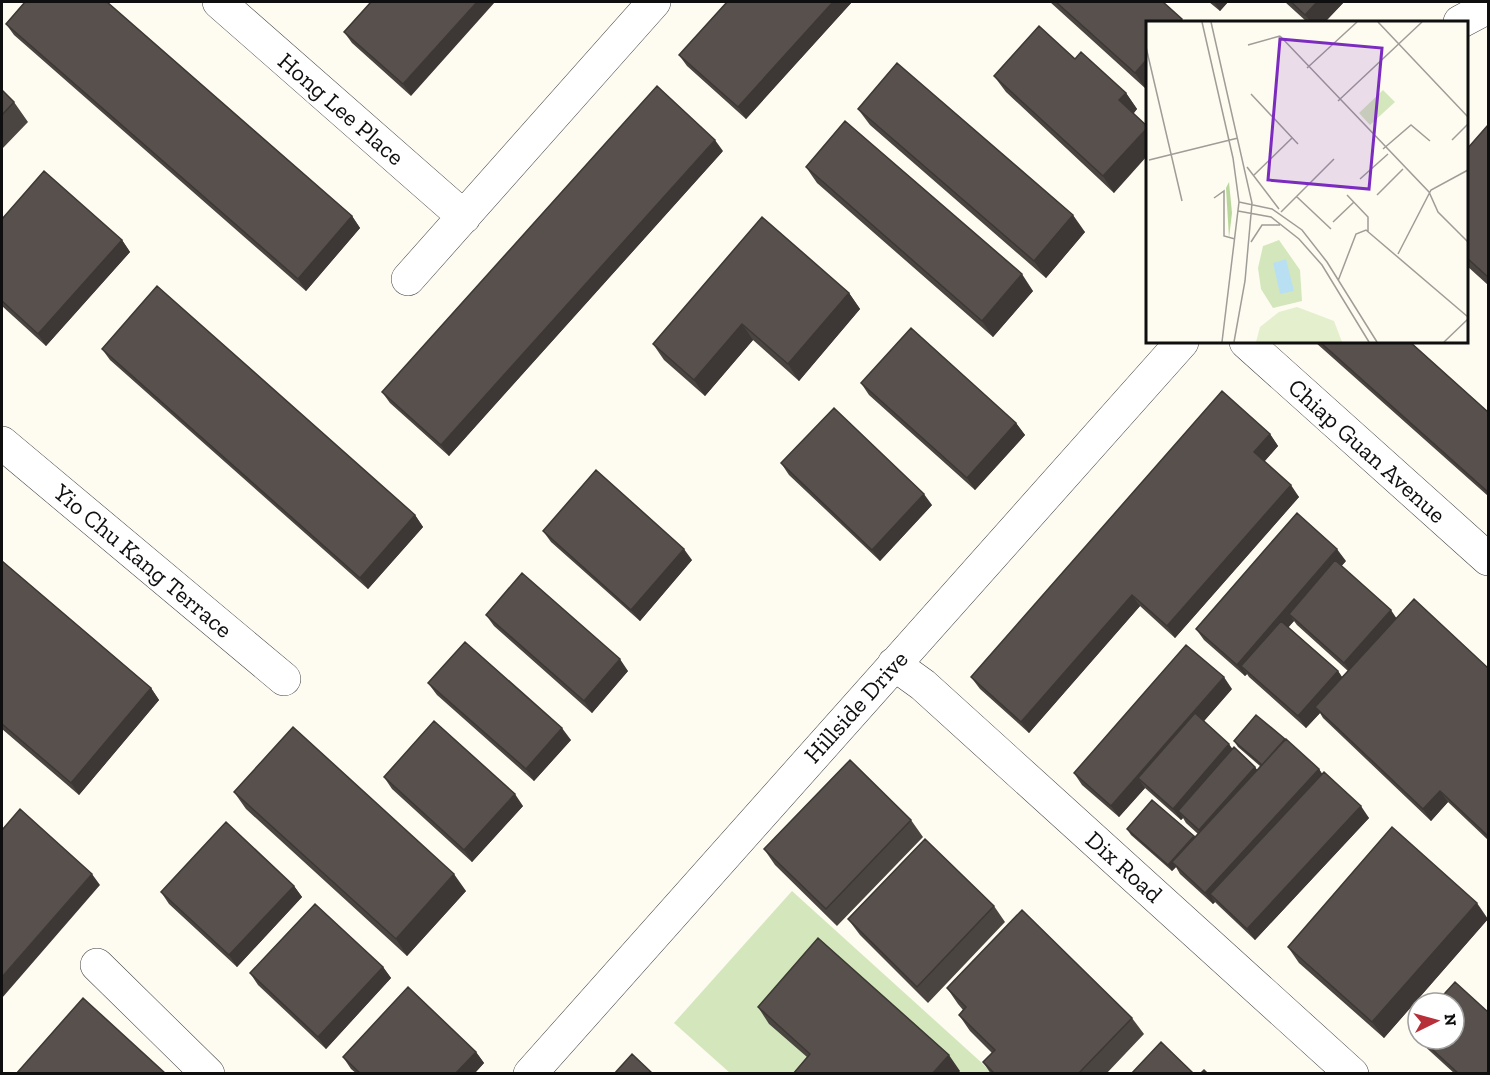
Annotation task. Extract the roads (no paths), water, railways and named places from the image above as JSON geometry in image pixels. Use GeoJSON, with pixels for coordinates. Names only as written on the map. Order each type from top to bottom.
{"type":"FeatureCollection","features":[{"type":"Feature","properties":{"kind":"street","name":"Hong Lee Place"},"geometry":{"type":"LineString","coordinates":[[219,2],[464,217]]}},
{"type":"Feature","properties":{"kind":"street"},"geometry":{"type":"LineString","coordinates":[[408,279],[654,2]]}},
{"type":"Feature","properties":{"kind":"street"},"geometry":{"type":"LineString","coordinates":[[1462,21],[1488,7]]}},
{"type":"Feature","properties":{"kind":"street","name":"Hillside Drive"},"geometry":{"type":"LineString","coordinates":[[530,1074],[1180,344]]}},
{"type":"Feature","properties":{"kind":"street","name":"Chiap Guan Avenue"},"geometry":{"type":"LineString","coordinates":[[1248,344],[1488,559]]}},
{"type":"Feature","properties":{"kind":"street","name":"Yio Chu Kang Terrace"},"geometry":{"type":"LineString","coordinates":[[2,443],[284,679]]}},
{"type":"Feature","properties":{"kind":"street","name":"Dix Road"},"geometry":{"type":"LineString","coordinates":[[894,664],[922,685],[1352,1074]]}},
{"type":"Feature","properties":{"kind":"street"},"geometry":{"type":"LineString","coordinates":[[97,965],[208,1074]]}}]}
